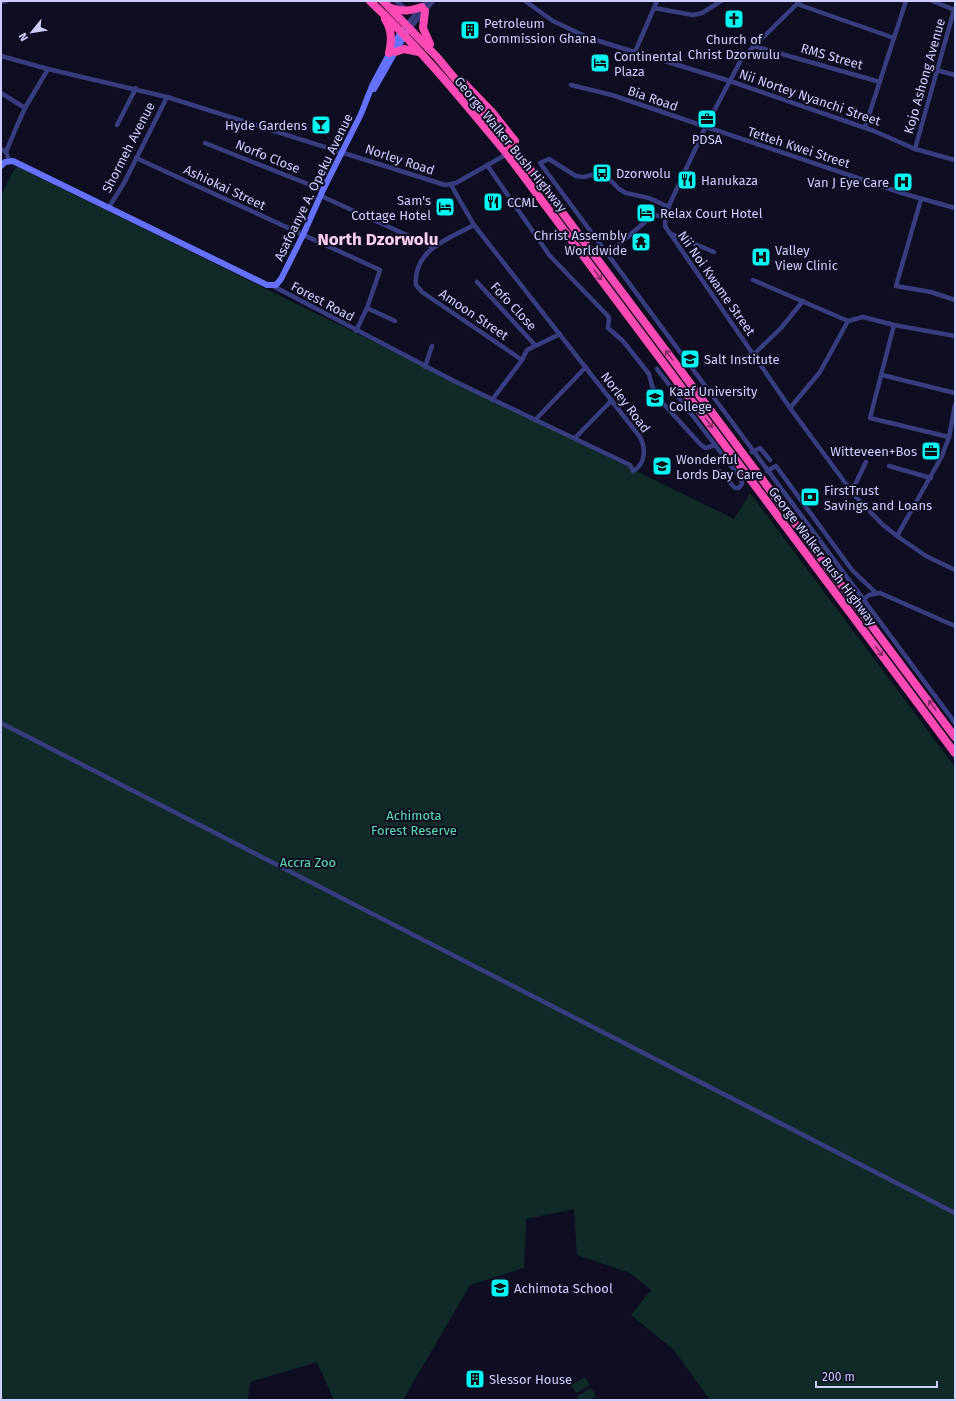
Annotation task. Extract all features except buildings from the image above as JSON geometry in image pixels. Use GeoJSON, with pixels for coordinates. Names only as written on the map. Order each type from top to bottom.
{"type":"FeatureCollection","features":[{"type":"Feature","properties":{"kind":"highway","name":"George Walker Bush Highway"},"geometry":{"type":"LineString","coordinates":[[370,1],[437,57],[449,71],[471,88],[492,112],[517,144],[529,168],[955,736]]}},
{"type":"Feature","properties":{"kind":"highway","name":"George Walker Bush Highway"},"geometry":{"type":"LineString","coordinates":[[386,4],[406,30],[419,52],[461,98],[507,154],[955,753]]}},
{"type":"Feature","properties":{"kind":"highway"},"geometry":{"type":"LineString","coordinates":[[386,4],[402,12],[409,12],[425,6],[423,28],[426,38],[437,57]]}},
{"type":"Feature","properties":{"kind":"highway"},"geometry":{"type":"LineString","coordinates":[[378,8],[391,31],[392,52],[404,49],[419,52]]}},
{"type":"Feature","properties":{"kind":"main road","name":"Asafoanye A. Opeku Avenue"},"geometry":{"type":"LineString","coordinates":[[273,286],[281,279],[304,235],[322,193],[370,95],[372,86],[406,30]]}},
{"type":"Feature","properties":{"kind":"main road"},"geometry":{"type":"LineString","coordinates":[[1,166],[8,160]]}},
{"type":"Feature","properties":{"kind":"main road","name":"Forest Road"},"geometry":{"type":"LineString","coordinates":[[8,160],[13,161],[109,207],[266,285],[273,286]]}},
{"type":"Feature","properties":{"kind":"street"},"geometry":{"type":"LineString","coordinates":[[1,2],[6,1]]}},
{"type":"Feature","properties":{"kind":"street"},"geometry":{"type":"LineString","coordinates":[[396,1],[409,12]]}},
{"type":"Feature","properties":{"kind":"street"},"geometry":{"type":"LineString","coordinates":[[406,30],[425,6],[433,1]]}},
{"type":"Feature","properties":{"kind":"street","name":"Nii Nortey Nyanchi Street"},"geometry":{"type":"LineString","coordinates":[[525,1],[550,19],[589,38],[730,81],[865,127],[915,149],[955,160]]}},
{"type":"Feature","properties":{"kind":"street"},"geometry":{"type":"LineString","coordinates":[[635,52],[657,1]]}},
{"type":"Feature","properties":{"kind":"street"},"geometry":{"type":"LineString","coordinates":[[654,8],[693,15],[702,13],[721,1]]}},
{"type":"Feature","properties":{"kind":"street"},"geometry":{"type":"LineString","coordinates":[[865,127],[906,1]]}},
{"type":"Feature","properties":{"kind":"street"},"geometry":{"type":"LineString","coordinates":[[932,1],[955,10]]}},
{"type":"Feature","properties":{"kind":"street"},"geometry":{"type":"LineString","coordinates":[[616,247],[653,215],[665,217],[706,128],[742,58],[798,3],[894,38]]}},
{"type":"Feature","properties":{"kind":"street","name":"Kojo Ashong Avenue"},"geometry":{"type":"LineString","coordinates":[[915,149],[936,70],[955,10]]}},
{"type":"Feature","properties":{"kind":"street","name":"RMS Street"},"geometry":{"type":"LineString","coordinates":[[754,46],[880,82]]}},
{"type":"Feature","properties":{"kind":"street","name":"Norley Road"},"geometry":{"type":"LineString","coordinates":[[1,56],[48,69],[136,88],[445,185],[451,185],[474,225],[612,400],[642,442],[644,448],[642,461],[633,471]]}},
{"type":"Feature","properties":{"kind":"street"},"geometry":{"type":"LineString","coordinates":[[6,152],[26,108],[48,69]]}},
{"type":"Feature","properties":{"kind":"street"},"geometry":{"type":"LineString","coordinates":[[936,70],[955,75]]}},
{"type":"Feature","properties":{"kind":"street","name":"Bia Road"},"geometry":{"type":"LineString","coordinates":[[571,85],[617,97],[706,128]]}},
{"type":"Feature","properties":{"kind":"street"},"geometry":{"type":"LineString","coordinates":[[117,125],[136,88]]}},
{"type":"Feature","properties":{"kind":"street"},"geometry":{"type":"LineString","coordinates":[[1,93],[26,108]]}},
{"type":"Feature","properties":{"kind":"street","name":"Shormeh Avenue"},"geometry":{"type":"LineString","coordinates":[[109,207],[124,183],[166,97]]}},
{"type":"Feature","properties":{"kind":"street","name":"Tetteh Kwei Street"},"geometry":{"type":"LineString","coordinates":[[706,128],[921,199],[955,208]]}},
{"type":"Feature","properties":{"kind":"street","name":"Norfo Close"},"geometry":{"type":"LineString","coordinates":[[205,143],[322,193],[433,247]]}},
{"type":"Feature","properties":{"kind":"street"},"geometry":{"type":"LineString","coordinates":[[1,148],[6,152],[8,160]]}},
{"type":"Feature","properties":{"kind":"street"},"geometry":{"type":"LineString","coordinates":[[451,185],[507,154]]}},
{"type":"Feature","properties":{"kind":"street","name":"Ashiokai Street"},"geometry":{"type":"LineString","coordinates":[[136,158],[380,270],[367,308]]}},
{"type":"Feature","properties":{"kind":"street"},"geometry":{"type":"LineString","coordinates":[[669,207],[649,198],[626,193],[612,184],[602,172],[584,177],[576,176],[549,159],[540,163],[752,452],[955,723]]}},
{"type":"Feature","properties":{"kind":"street"},"geometry":{"type":"LineString","coordinates":[[487,165],[550,256],[564,273],[598,304],[609,318],[608,325],[610,331],[623,341],[649,374],[652,386],[660,401],[701,445],[706,448],[715,445]]}},
{"type":"Feature","properties":{"kind":"street"},"geometry":{"type":"LineString","coordinates":[[921,199],[896,286],[931,292],[955,300]]}},
{"type":"Feature","properties":{"kind":"street","name":"Nii Noi Kwame Street"},"geometry":{"type":"LineString","coordinates":[[665,217],[665,226],[669,233],[790,408],[852,491],[882,524],[897,536],[926,556],[955,569]]}},
{"type":"Feature","properties":{"kind":"street"},"geometry":{"type":"LineString","coordinates":[[433,247],[474,225]]}},
{"type":"Feature","properties":{"kind":"street"},"geometry":{"type":"LineString","coordinates":[[669,233],[714,252]]}},
{"type":"Feature","properties":{"kind":"street","name":"Amoon Street"},"geometry":{"type":"LineString","coordinates":[[433,247],[421,259],[415,276],[416,285],[422,292],[522,360]]}},
{"type":"Feature","properties":{"kind":"street"},"geometry":{"type":"LineString","coordinates":[[753,280],[848,321],[863,317],[894,325],[955,336]]}},
{"type":"Feature","properties":{"kind":"street","name":"Fofo Close"},"geometry":{"type":"LineString","coordinates":[[477,282],[535,345]]}},
{"type":"Feature","properties":{"kind":"street","name":"Forest Road"},"geometry":{"type":"LineString","coordinates":[[273,286],[425,367],[630,465],[633,471]]}},
{"type":"Feature","properties":{"kind":"street"},"geometry":{"type":"LineString","coordinates":[[753,354],[781,328],[803,301]]}},
{"type":"Feature","properties":{"kind":"street"},"geometry":{"type":"LineString","coordinates":[[356,331],[367,308],[395,321]]}},
{"type":"Feature","properties":{"kind":"street"},"geometry":{"type":"LineString","coordinates":[[790,408],[820,372],[848,321]]}},
{"type":"Feature","properties":{"kind":"street"},"geometry":{"type":"LineString","coordinates":[[894,325],[870,418],[949,437]]}},
{"type":"Feature","properties":{"kind":"street"},"geometry":{"type":"LineString","coordinates":[[492,400],[522,360],[527,350],[560,334]]}},
{"type":"Feature","properties":{"kind":"street"},"geometry":{"type":"LineString","coordinates":[[425,367],[432,346]]}},
{"type":"Feature","properties":{"kind":"street"},"geometry":{"type":"LineString","coordinates":[[649,374],[657,370],[664,363]]}},
{"type":"Feature","properties":{"kind":"street"},"geometry":{"type":"LineString","coordinates":[[535,420],[586,367]]}},
{"type":"Feature","properties":{"kind":"street"},"geometry":{"type":"LineString","coordinates":[[657,370],[741,479],[742,484],[739,488],[735,488],[719,471]]}},
{"type":"Feature","properties":{"kind":"street"},"geometry":{"type":"LineString","coordinates":[[882,375],[955,393]]}},
{"type":"Feature","properties":{"kind":"street"},"geometry":{"type":"LineString","coordinates":[[575,438],[612,400]]}},
{"type":"Feature","properties":{"kind":"street"},"geometry":{"type":"LineString","coordinates":[[897,536],[942,456],[949,437],[955,405]]}},
{"type":"Feature","properties":{"kind":"street"},"geometry":{"type":"LineString","coordinates":[[752,452],[760,448],[770,460]]}},
{"type":"Feature","properties":{"kind":"street"},"geometry":{"type":"LineString","coordinates":[[852,491],[866,462]]}},
{"type":"Feature","properties":{"kind":"street"},"geometry":{"type":"LineString","coordinates":[[767,471],[776,466],[858,577],[876,593],[955,626]]}},
{"type":"Feature","properties":{"kind":"street"},"geometry":{"type":"LineString","coordinates":[[889,466],[931,478]]}},
{"type":"Feature","properties":{"kind":"street"},"geometry":{"type":"LineString","coordinates":[[791,503],[799,496]]}},
{"type":"Feature","properties":{"kind":"street"},"geometry":{"type":"LineString","coordinates":[[856,605],[863,599],[876,593]]}},
{"type":"Feature","properties":{"kind":"street"},"geometry":{"type":"LineString","coordinates":[[1,723],[955,1213]]}},
{"type":"Feature","properties":{"kind":"green space","name":"Achimota Forest Reserve"},"geometry":{"type":"Polygon","coordinates":[[[16,166],[734,519],[750,493],[955,767],[955,1400],[710,1400],[674,1350],[631,1315],[651,1290],[630,1273],[577,1255],[574,1209],[526,1219],[524,1268],[470,1285],[403,1400],[334,1400],[317,1362],[250,1382],[248,1400],[1,1400],[1,195],[16,166]]]}},
{"type":"Feature","properties":{"kind":"green space"},"geometry":{"type":"Polygon","coordinates":[[[585,1377],[590,1385],[576,1393],[571,1385],[585,1377]]]}},
{"type":"Feature","properties":{"kind":"green space"},"geometry":{"type":"Polygon","coordinates":[[[591,1388],[596,1396],[589,1400],[579,1400],[577,1396],[591,1388]]]}},
{"type":"Feature","properties":{"kind":"place","name":"Church of Christ Dzorwulu"},"geometry":{"type":"Point","coordinates":[734,19]}},
{"type":"Feature","properties":{"kind":"place","name":"Petroleum Commission Ghana"},"geometry":{"type":"Point","coordinates":[470,30]}},
{"type":"Feature","properties":{"kind":"place","name":"Continental Plaza"},"geometry":{"type":"Point","coordinates":[600,63]}},
{"type":"Feature","properties":{"kind":"place","name":"PDSA"},"geometry":{"type":"Point","coordinates":[707,119]}},
{"type":"Feature","properties":{"kind":"place","name":"Hyde Gardens"},"geometry":{"type":"Point","coordinates":[321,125]}},
{"type":"Feature","properties":{"kind":"place","name":"Dzorwolu"},"geometry":{"type":"Point","coordinates":[602,173]}},
{"type":"Feature","properties":{"kind":"place","name":"Hanukaza"},"geometry":{"type":"Point","coordinates":[687,180]}},
{"type":"Feature","properties":{"kind":"place","name":"Van J Eye Care"},"geometry":{"type":"Point","coordinates":[903,182]}},
{"type":"Feature","properties":{"kind":"place","name":"CCML"},"geometry":{"type":"Point","coordinates":[493,202]}},
{"type":"Feature","properties":{"kind":"place","name":"Sam's Cottage Hotel"},"geometry":{"type":"Point","coordinates":[445,207]}},
{"type":"Feature","properties":{"kind":"place","name":"Relax Court Hotel"},"geometry":{"type":"Point","coordinates":[646,213]}},
{"type":"Feature","properties":{"kind":"place","name":"Christ Assembly Worldwide"},"geometry":{"type":"Point","coordinates":[641,242]}},
{"type":"Feature","properties":{"kind":"place","name":"Valley View Clinic"},"geometry":{"type":"Point","coordinates":[761,257]}},
{"type":"Feature","properties":{"kind":"place","name":"Salt Institute"},"geometry":{"type":"Point","coordinates":[690,359]}},
{"type":"Feature","properties":{"kind":"place","name":"Kaaf University College"},"geometry":{"type":"Point","coordinates":[655,398]}},
{"type":"Feature","properties":{"kind":"place","name":"Witteveen+Bos"},"geometry":{"type":"Point","coordinates":[931,451]}},
{"type":"Feature","properties":{"kind":"place","name":"Wonderful Lords Day Care"},"geometry":{"type":"Point","coordinates":[662,466]}},
{"type":"Feature","properties":{"kind":"place","name":"FirstTrust Savings and Loans"},"geometry":{"type":"Point","coordinates":[810,497]}},
{"type":"Feature","properties":{"kind":"place","name":"Achimota School"},"geometry":{"type":"Point","coordinates":[500,1288]}},
{"type":"Feature","properties":{"kind":"place","name":"Slessor House"},"geometry":{"type":"Point","coordinates":[475,1379]}},
{"type":"Feature","properties":{"kind":"district","name":"North Dzorwolu"},"geometry":{"type":"Point","coordinates":[378,239]}},
{"type":"Feature","properties":{"kind":"park label","name":"Accra Zoo"},"geometry":{"type":"Point","coordinates":[308,862]}}]}
